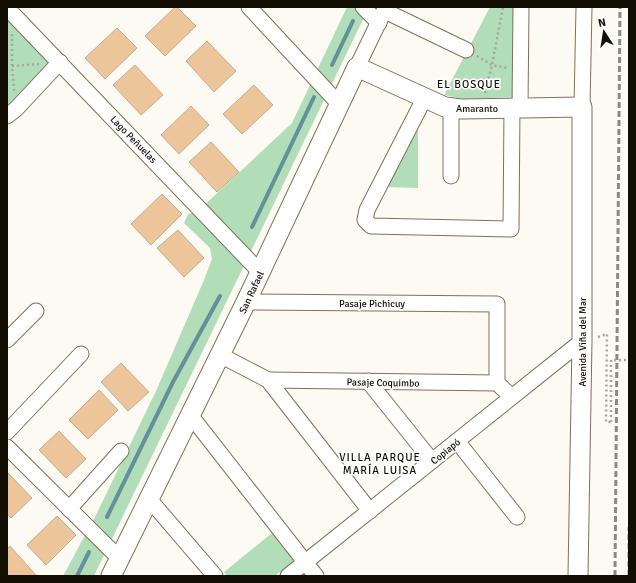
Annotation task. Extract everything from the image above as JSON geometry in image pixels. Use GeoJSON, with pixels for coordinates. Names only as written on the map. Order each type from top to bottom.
{"type":"FeatureCollection","features":[{"type":"Feature","properties":{"kind":"street"},"geometry":{"type":"LineString","coordinates":[[249,7],[340,105]]}},
{"type":"Feature","properties":{"kind":"street"},"geometry":{"type":"LineString","coordinates":[[363,7],[383,14],[466,50]]}},
{"type":"Feature","properties":{"kind":"street"},"geometry":{"type":"LineString","coordinates":[[425,97],[367,210],[365,220],[371,226],[511,229],[516,108],[520,72],[521,7]]}},
{"type":"Feature","properties":{"kind":"street"},"geometry":{"type":"LineString","coordinates":[[582,107],[584,7]]}},
{"type":"Feature","properties":{"kind":"street","name":"Lago Peñuelas"},"geometry":{"type":"LineString","coordinates":[[7,8],[260,272]]}},
{"type":"Feature","properties":{"kind":"street","name":"San Rafael"},"geometry":{"type":"LineString","coordinates":[[111,576],[191,416],[383,14]]}},
{"type":"Feature","properties":{"kind":"street"},"geometry":{"type":"LineString","coordinates":[[11,112],[60,62]]}},
{"type":"Feature","properties":{"kind":"street","name":"Amaranto"},"geometry":{"type":"LineString","coordinates":[[357,67],[445,107],[482,109],[582,107]]}},
{"type":"Feature","properties":{"kind":"street","name":"Avenida Viña del Mar"},"geometry":{"type":"LineString","coordinates":[[578,576],[582,341],[582,107]]}},
{"type":"Feature","properties":{"kind":"street"},"geometry":{"type":"LineString","coordinates":[[451,108],[451,176]]}},
{"type":"Feature","properties":{"kind":"street","name":"Pasaje Pichicuy"},"geometry":{"type":"LineString","coordinates":[[246,302],[498,304],[497,383]]}},
{"type":"Feature","properties":{"kind":"street"},"geometry":{"type":"LineString","coordinates":[[7,340],[36,310]]}},
{"type":"Feature","properties":{"kind":"street","name":"Copiapó"},"geometry":{"type":"LineString","coordinates":[[288,576],[582,341]]}},
{"type":"Feature","properties":{"kind":"street"},"geometry":{"type":"LineString","coordinates":[[7,432],[81,354]]}},
{"type":"Feature","properties":{"kind":"street"},"geometry":{"type":"LineString","coordinates":[[220,355],[268,380],[370,511]]}},
{"type":"Feature","properties":{"kind":"street","name":"Pasaje Coquimbo"},"geometry":{"type":"LineString","coordinates":[[268,380],[497,383]]}},
{"type":"Feature","properties":{"kind":"street"},"geometry":{"type":"LineString","coordinates":[[368,381],[432,461]]}},
{"type":"Feature","properties":{"kind":"street"},"geometry":{"type":"LineString","coordinates":[[497,383],[512,397]]}},
{"type":"Feature","properties":{"kind":"street"},"geometry":{"type":"LineString","coordinates":[[191,416],[316,576]]}},
{"type":"Feature","properties":{"kind":"street"},"geometry":{"type":"LineString","coordinates":[[457,441],[517,517]]}},
{"type":"Feature","properties":{"kind":"street"},"geometry":{"type":"LineString","coordinates":[[7,447],[120,559]]}},
{"type":"Feature","properties":{"kind":"street"},"geometry":{"type":"LineString","coordinates":[[69,509],[121,450]]}},
{"type":"Feature","properties":{"kind":"street"},"geometry":{"type":"LineString","coordinates":[[149,499],[215,576]]}},
{"type":"Feature","properties":{"kind":"path"},"geometry":{"type":"LineString","coordinates":[[482,109],[503,7]]}},
{"type":"Feature","properties":{"kind":"path"},"geometry":{"type":"LineString","coordinates":[[11,112],[12,34]]}},
{"type":"Feature","properties":{"kind":"path"},"geometry":{"type":"LineString","coordinates":[[466,50],[492,65],[520,72]]}},
{"type":"Feature","properties":{"kind":"path"},"geometry":{"type":"LineString","coordinates":[[12,66],[60,62]]}},
{"type":"Feature","properties":{"kind":"path"},"geometry":{"type":"LineString","coordinates":[[607,334],[606,422],[611,422],[611,360],[629,360]]}},
{"type":"Feature","properties":{"kind":"green space"},"geometry":{"type":"Polygon","coordinates":[[[347,7],[369,7],[94,576],[63,576],[96,515],[156,391],[212,259],[210,248],[184,223],[188,214],[197,212],[292,123],[347,7]]]}},
{"type":"Feature","properties":{"kind":"green space"},"geometry":{"type":"Polygon","coordinates":[[[490,7],[515,7],[515,97],[463,99],[444,95],[490,7]]]}},
{"type":"Feature","properties":{"kind":"green space"},"geometry":{"type":"Polygon","coordinates":[[[7,13],[55,63],[7,109],[7,13]]]}},
{"type":"Feature","properties":{"kind":"green space"},"geometry":{"type":"Polygon","coordinates":[[[418,129],[418,188],[387,187],[418,129]]]}},
{"type":"Feature","properties":{"kind":"green space"},"geometry":{"type":"Polygon","coordinates":[[[272,533],[294,561],[275,576],[227,576],[224,572],[272,533]]]}},
{"type":"Feature","properties":{"kind":"building"},"geometry":{"type":"Polygon","coordinates":[[[175,7],[177,7],[196,26],[165,56],[145,36],[175,7]]]}},
{"type":"Feature","properties":{"kind":"building"},"geometry":{"type":"Polygon","coordinates":[[[117,28],[137,48],[105,79],[85,58],[117,28]]]}},
{"type":"Feature","properties":{"kind":"building"},"geometry":{"type":"Polygon","coordinates":[[[207,41],[236,71],[214,92],[186,61],[207,41]]]}},
{"type":"Feature","properties":{"kind":"building"},"geometry":{"type":"Polygon","coordinates":[[[135,65],[163,95],[141,115],[113,85],[135,65]]]}},
{"type":"Feature","properties":{"kind":"building"},"geometry":{"type":"Polygon","coordinates":[[[254,85],[273,105],[242,134],[223,114],[254,85]]]}},
{"type":"Feature","properties":{"kind":"building"},"geometry":{"type":"Polygon","coordinates":[[[191,106],[209,125],[179,154],[161,135],[191,106]]]}},
{"type":"Feature","properties":{"kind":"building"},"geometry":{"type":"Polygon","coordinates":[[[211,142],[239,172],[217,192],[189,162],[211,142]]]}},
{"type":"Feature","properties":{"kind":"building"},"geometry":{"type":"Polygon","coordinates":[[[162,194],[182,214],[151,245],[131,224],[162,194]]]}},
{"type":"Feature","properties":{"kind":"building"},"geometry":{"type":"Polygon","coordinates":[[[178,230],[204,258],[184,277],[157,248],[178,230]]]}},
{"type":"Feature","properties":{"kind":"building"},"geometry":{"type":"Polygon","coordinates":[[[121,363],[149,392],[128,411],[101,382],[121,363]]]}},
{"type":"Feature","properties":{"kind":"building"},"geometry":{"type":"Polygon","coordinates":[[[99,390],[118,410],[88,439],[69,420],[99,390]]]}},
{"type":"Feature","properties":{"kind":"building"},"geometry":{"type":"Polygon","coordinates":[[[59,431],[86,459],[66,478],[39,450],[59,431]]]}},
{"type":"Feature","properties":{"kind":"building"},"geometry":{"type":"Polygon","coordinates":[[[7,472],[32,498],[11,518],[7,514],[7,472]]]}},
{"type":"Feature","properties":{"kind":"building"},"geometry":{"type":"Polygon","coordinates":[[[57,516],[76,535],[46,565],[27,545],[57,516]]]}},
{"type":"Feature","properties":{"kind":"building"},"geometry":{"type":"Polygon","coordinates":[[[10,546],[36,575],[35,576],[7,576],[7,549],[10,546]]]}},
{"type":"Feature","properties":{"kind":"waterway"},"geometry":{"type":"LineString","coordinates":[[332,65],[353,21]]}},
{"type":"Feature","properties":{"kind":"waterway"},"geometry":{"type":"LineString","coordinates":[[252,227],[314,97]]}},
{"type":"Feature","properties":{"kind":"waterway"},"geometry":{"type":"LineString","coordinates":[[107,517],[173,382],[220,296]]}},
{"type":"Feature","properties":{"kind":"waterway"},"geometry":{"type":"LineString","coordinates":[[77,576],[89,552]]}},
{"type":"Feature","properties":{"kind":"railway"},"geometry":{"type":"LineString","coordinates":[[615,576],[620,7]]}},
{"type":"Feature","properties":{"kind":"railway"},"geometry":{"type":"LineString","coordinates":[[629,527],[629,576]]}},
{"type":"Feature","properties":{"kind":"district","name":"EL BOSQUE"},"geometry":{"type":"Point","coordinates":[469,84]}},
{"type":"Feature","properties":{"kind":"district","name":"VILLA PARQUE MARÍA LUISA"},"geometry":{"type":"Point","coordinates":[380,463]}}]}
